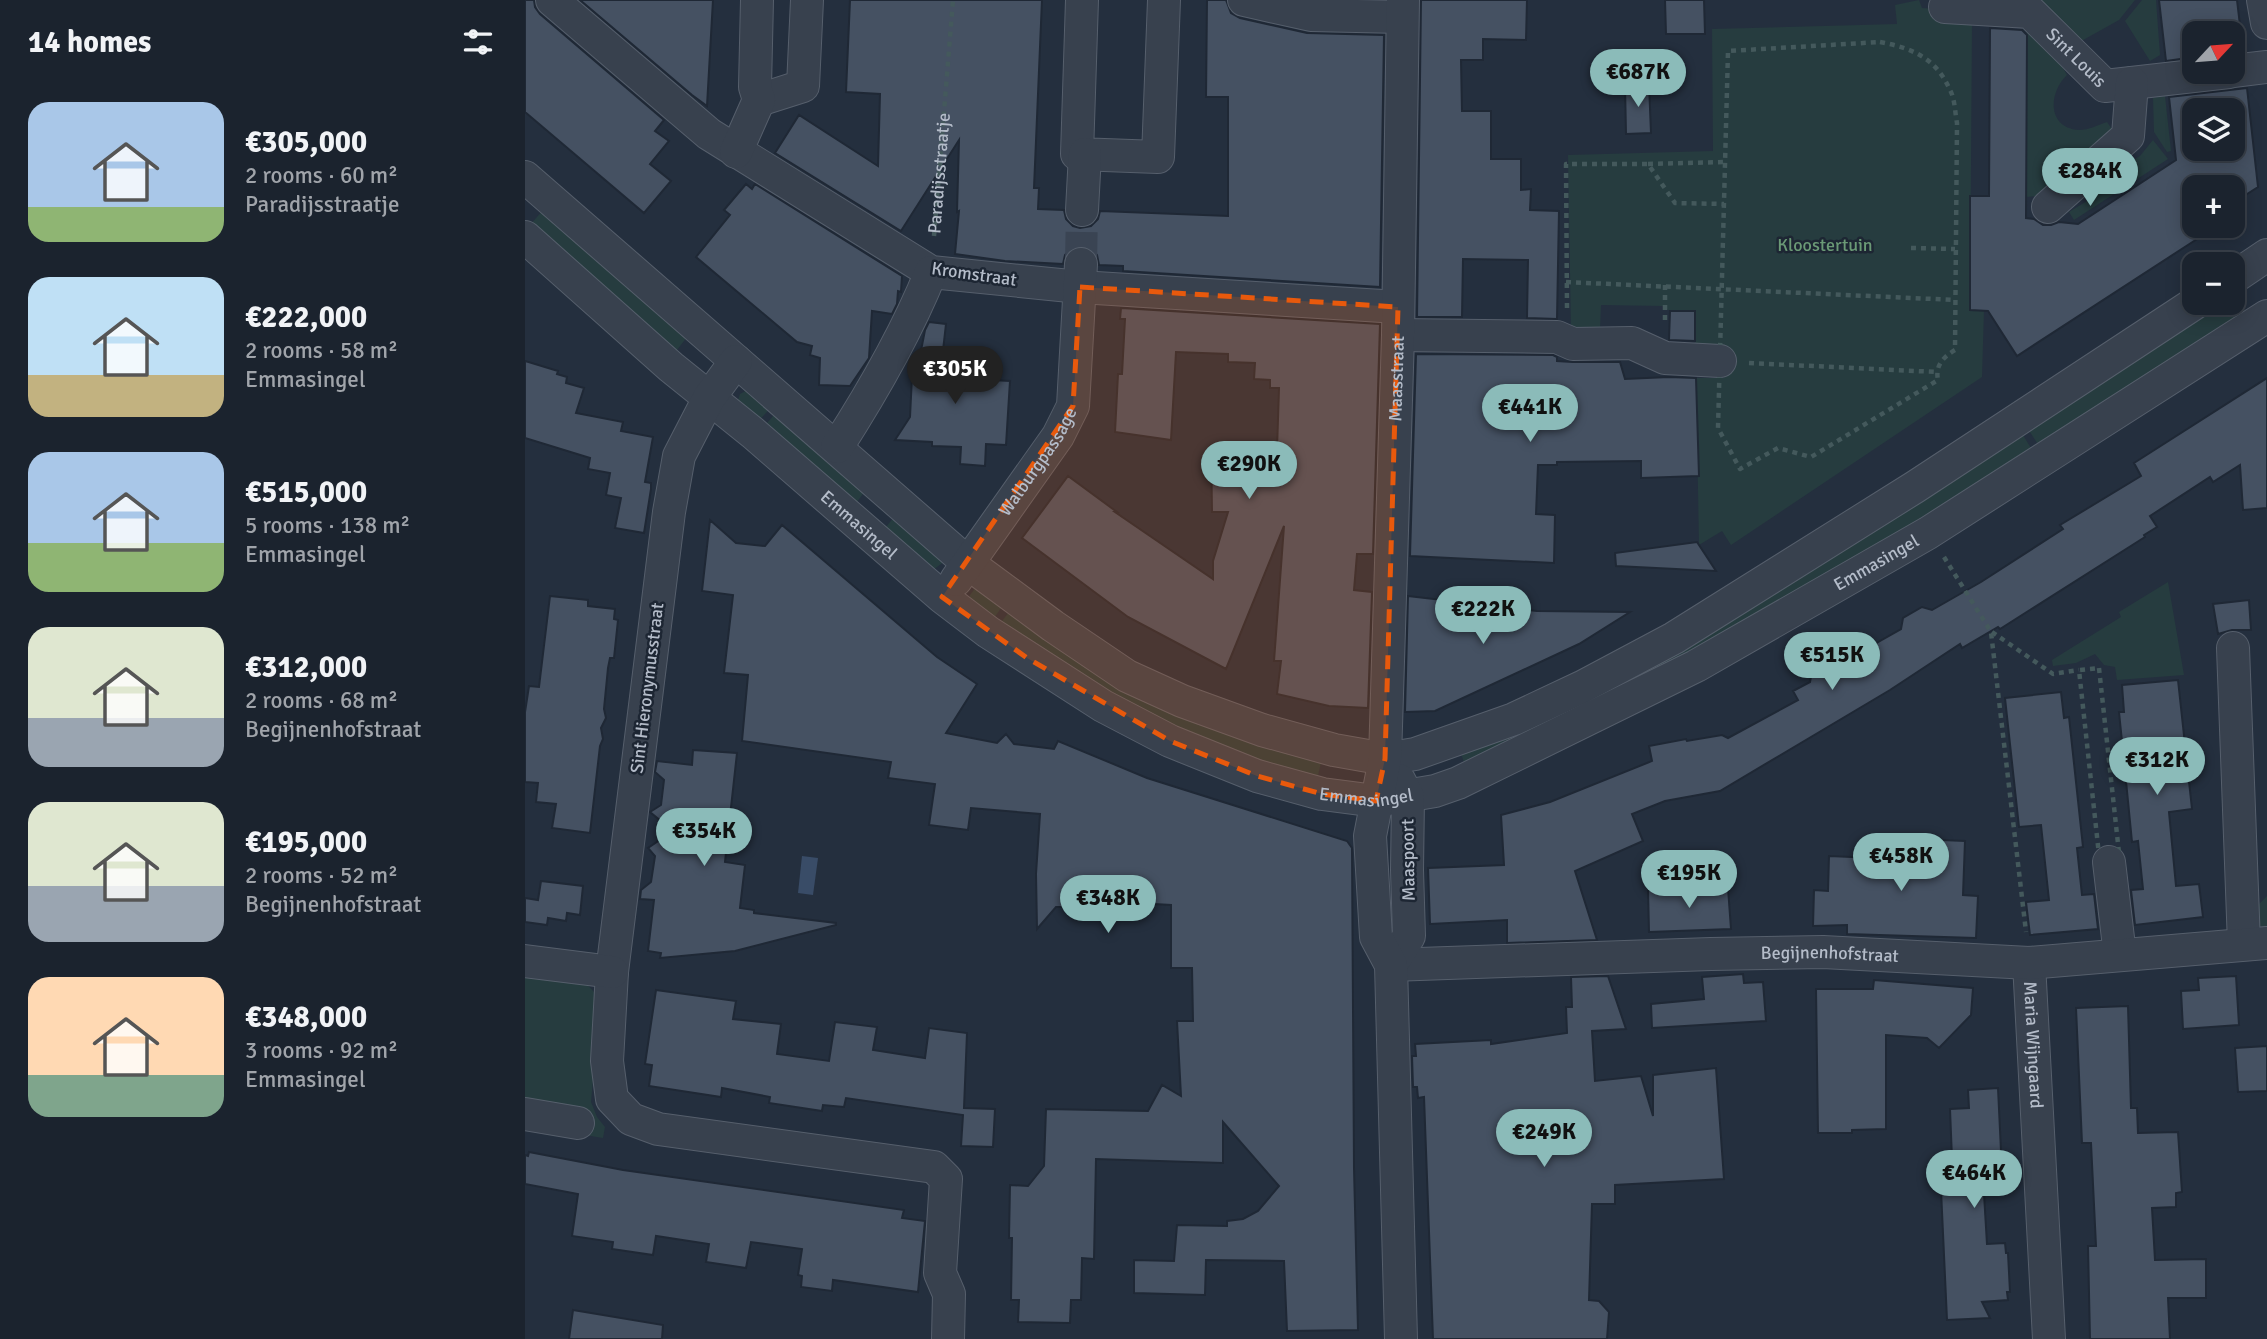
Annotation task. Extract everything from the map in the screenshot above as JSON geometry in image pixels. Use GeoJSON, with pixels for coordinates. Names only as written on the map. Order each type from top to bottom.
{"type":"FeatureCollection","features":[{"type":"Feature","properties":{"kind":"street","name":"Kromstraat"},"geometry":{"type":"LineString","coordinates":[[552,0],[709,134],[931,272],[1081,276],[1398,321],[1557,337],[1573,344],[1632,343],[1665,358],[1733,362]]}},
{"type":"Feature","properties":{"kind":"street"},"geometry":{"type":"LineString","coordinates":[[736,152],[759,100],[755,87],[757,0]]}},
{"type":"Feature","properties":{"kind":"street"},"geometry":{"type":"LineString","coordinates":[[759,100],[803,86],[807,0]]}},
{"type":"Feature","properties":{"kind":"street"},"geometry":{"type":"LineString","coordinates":[[1082,0],[1077,154],[1158,157],[1164,0]]}},
{"type":"Feature","properties":{"kind":"street"},"geometry":{"type":"LineString","coordinates":[[1244,0],[1311,15],[1403,8]]}},
{"type":"Feature","properties":{"kind":"street"},"geometry":{"type":"LineString","coordinates":[[2263,0],[2267,23]]}},
{"type":"Feature","properties":{"kind":"street","name":"Sint Louis"},"geometry":{"type":"LineString","coordinates":[[1945,6],[2030,12],[2105,86],[2182,77]]}},
{"type":"Feature","properties":{"kind":"street","name":"Maasstraat"},"geometry":{"type":"LineString","coordinates":[[1385,759],[1398,321],[1403,8]]}},
{"type":"Feature","properties":{"kind":"street","name":"Sint Louis"},"geometry":{"type":"LineString","coordinates":[[2245,69],[2267,67]]}},
{"type":"Feature","properties":{"kind":"street","name":"Sint Louis"},"geometry":{"type":"LineString","coordinates":[[2048,207],[2128,136],[2132,83]]}},
{"type":"Feature","properties":{"kind":"street"},"geometry":{"type":"LineString","coordinates":[[1082,210],[1085,155]]}},
{"type":"Feature","properties":{"kind":"street","name":"Emmasingel"},"geometry":{"type":"LineString","coordinates":[[525,177],[969,564],[1053,626],[1127,676],[1182,701],[1262,730],[1334,750],[1385,759],[1415,754],[1514,719],[1674,638],[1915,487],[2182,312]]}},
{"type":"Feature","properties":{"kind":"street","name":"Emmasingel"},"geometry":{"type":"LineString","coordinates":[[525,237],[942,597],[988,632],[1103,706],[1170,741],[1257,776],[1322,794],[1376,801],[1408,797],[1458,783],[1696,666],[1928,533],[2267,317]]}},
{"type":"Feature","properties":{"kind":"street"},"geometry":{"type":"LineString","coordinates":[[2245,270],[2267,255]]}},
{"type":"Feature","properties":{"kind":"street"},"geometry":{"type":"LineString","coordinates":[[837,447],[875,386],[916,308],[931,272]]}},
{"type":"Feature","properties":{"kind":"street","name":"Walburgpassage"},"geometry":{"type":"LineString","coordinates":[[942,597],[969,564],[1058,436],[1073,407],[1081,276]]}},
{"type":"Feature","properties":{"kind":"street","name":"Sint Hieronymusstraat"},"geometry":{"type":"LineString","coordinates":[[736,361],[709,398],[679,456],[669,512],[613,971],[607,1061],[612,1099],[631,1119],[657,1129],[934,1167],[946,1180],[940,1273],[949,1294],[948,1339]]}},
{"type":"Feature","properties":{"kind":"street"},"geometry":{"type":"LineString","coordinates":[[2233,648],[2255,944]]}},
{"type":"Feature","properties":{"kind":"street","name":"Maaspoort"},"geometry":{"type":"LineString","coordinates":[[1385,759],[1408,797],[1406,858],[1409,936],[1391,965]]}},
{"type":"Feature","properties":{"kind":"street","name":"Maaspoort"},"geometry":{"type":"LineString","coordinates":[[1385,759],[1370,836],[1376,937],[1391,965],[1401,1339]]}},
{"type":"Feature","properties":{"kind":"street"},"geometry":{"type":"LineString","coordinates":[[2106,877],[2120,955]]}},
{"type":"Feature","properties":{"kind":"street","name":"Begijnenhofstraat"},"geometry":{"type":"LineString","coordinates":[[1391,965],[1823,952],[2029,963],[2255,944]]}},
{"type":"Feature","properties":{"kind":"street"},"geometry":{"type":"LineString","coordinates":[[525,961],[613,971]]}},
{"type":"Feature","properties":{"kind":"street","name":"Maria Wijngaard"},"geometry":{"type":"LineString","coordinates":[[2029,963],[2049,1339]]}},
{"type":"Feature","properties":{"kind":"street"},"geometry":{"type":"LineString","coordinates":[[525,1114],[578,1123]]}},
{"type":"Feature","properties":{"kind":"path","name":"Paradijsstraatje"},"geometry":{"type":"LineString","coordinates":[[931,272],[953,0]]}},
{"type":"Feature","properties":{"kind":"path"},"geometry":{"type":"LineString","coordinates":[[1880,42],[1909,48],[1931,62],[1951,90],[1957,123],[1955,350],[1945,356],[1937,372],[1938,380],[1811,457],[1778,449],[1740,469],[1718,428],[1733,362],[1722,288],[1724,204],[1728,51],[1880,42]]}},
{"type":"Feature","properties":{"kind":"path"},"geometry":{"type":"LineString","coordinates":[[1567,340],[1566,164],[1725,162]]}},
{"type":"Feature","properties":{"kind":"path"},"geometry":{"type":"LineString","coordinates":[[1648,164],[1675,204],[1724,204]]}},
{"type":"Feature","properties":{"kind":"path"},"geometry":{"type":"LineString","coordinates":[[1911,248],[1955,249]]}},
{"type":"Feature","properties":{"kind":"path"},"geometry":{"type":"LineString","coordinates":[[1566,282],[1955,300]]}},
{"type":"Feature","properties":{"kind":"path"},"geometry":{"type":"LineString","coordinates":[[1733,362],[1937,372]]}},
{"type":"Feature","properties":{"kind":"path"},"geometry":{"type":"LineString","coordinates":[[1928,533],[1991,632],[2053,674],[2099,668],[2123,891]]}},
{"type":"Feature","properties":{"kind":"path"},"geometry":{"type":"LineString","coordinates":[[1991,632],[2029,963]]}},
{"type":"Feature","properties":{"kind":"path"},"geometry":{"type":"LineString","coordinates":[[2080,670],[2106,877]]}},
{"type":"Feature","properties":{"kind":"highlighted area"},"geometry":{"type":"Polygon","coordinates":[[[1080,287],[1398,307],[1385,759],[1376,801],[1322,794],[1257,776],[1170,741],[1027,658],[942,597],[1073,406],[1080,287]]]}},
{"type":"Feature","properties":{"kind":"green space","name":"Kloostertuin"},"geometry":{"type":"Polygon","coordinates":[[[1919,0],[1922,8],[1959,11],[1972,22],[1970,310],[1984,310],[1982,377],[1731,545],[1722,531],[1699,545],[1696,378],[1724,378],[1724,356],[1695,354],[1695,311],[1670,311],[1662,306],[1601,305],[1600,330],[1571,331],[1568,155],[1713,151],[1712,29],[1897,24],[1895,5],[1919,0]]]}},
{"type":"Feature","properties":{"kind":"green space"},"geometry":{"type":"Polygon","coordinates":[[[2018,0],[2135,0],[2119,20],[2076,44],[2053,13],[2038,4],[2018,0]]]}},
{"type":"Feature","properties":{"kind":"green space"},"geometry":{"type":"Polygon","coordinates":[[[2142,0],[2156,0],[2160,55],[2150,61],[2125,21],[2142,0]]]}},
{"type":"Feature","properties":{"kind":"green space"},"geometry":{"type":"Polygon","coordinates":[[[2027,24],[2044,34],[2067,75],[2056,91],[2054,100],[2056,116],[2061,123],[2079,130],[2107,122],[2114,132],[2072,164],[2075,170],[2038,196],[2026,197],[2027,24]]]}},
{"type":"Feature","properties":{"kind":"green space"},"geometry":{"type":"Polygon","coordinates":[[[2165,96],[2171,151],[2167,152],[2154,132],[2153,98],[2165,96]]]}},
{"type":"Feature","properties":{"kind":"green space"},"geometry":{"type":"Polygon","coordinates":[[[2153,140],[2168,159],[2074,220],[2069,212],[2092,198],[2087,188],[2140,156],[2153,140]]]}},
{"type":"Feature","properties":{"kind":"green space"},"geometry":{"type":"Polygon","coordinates":[[[546,207],[691,332],[673,355],[528,227],[546,207]]]}},
{"type":"Feature","properties":{"kind":"green space"},"geometry":{"type":"Polygon","coordinates":[[[2191,315],[2243,317],[2041,449],[2024,423],[2191,315]]]}},
{"type":"Feature","properties":{"kind":"green space"},"geometry":{"type":"Polygon","coordinates":[[[751,388],[775,403],[755,425],[737,403],[740,394],[751,388]]]}},
{"type":"Feature","properties":{"kind":"green space"},"geometry":{"type":"Polygon","coordinates":[[[780,408],[945,561],[933,570],[761,430],[780,408]],[[865,491],[857,502],[886,527],[894,517],[865,491]]]}},
{"type":"Feature","properties":{"kind":"green space"},"geometry":{"type":"Polygon","coordinates":[[[2018,427],[2034,453],[1803,596],[1466,768],[1459,748],[2018,427]]]}},
{"type":"Feature","properties":{"kind":"green space"},"geometry":{"type":"Polygon","coordinates":[[[2168,582],[2184,675],[2117,680],[2115,667],[2104,665],[2095,654],[2076,663],[2053,666],[2052,660],[2121,617],[2119,612],[2168,582]]]}},
{"type":"Feature","properties":{"kind":"green space"},"geometry":{"type":"Polygon","coordinates":[[[976,587],[1006,601],[992,621],[970,603],[970,595],[976,587]]]}},
{"type":"Feature","properties":{"kind":"green space"},"geometry":{"type":"Polygon","coordinates":[[[1013,607],[1323,754],[1317,780],[1164,728],[998,626],[1013,607]]]}},
{"type":"Feature","properties":{"kind":"green space"},"geometry":{"type":"Polygon","coordinates":[[[2267,896],[2267,932],[2260,924],[2258,905],[2267,896]]]}},
{"type":"Feature","properties":{"kind":"green space"},"geometry":{"type":"Polygon","coordinates":[[[525,971],[579,980],[595,993],[600,1003],[591,1102],[605,1127],[603,1138],[579,1134],[525,1104],[525,971]]]}},
{"type":"Feature","properties":{"kind":"water"},"geometry":{"type":"Polygon","coordinates":[[[802,856],[818,858],[813,895],[798,893],[802,856]]]}},
{"type":"Feature","properties":{"kind":"building"},"geometry":{"type":"Polygon","coordinates":[[[525,0],[534,0],[540,14],[664,120],[655,131],[669,141],[650,164],[671,181],[644,213],[525,112],[525,0]]]}},
{"type":"Feature","properties":{"kind":"building"},"geometry":{"type":"Polygon","coordinates":[[[580,0],[713,0],[707,106],[692,95],[580,0]]]}},
{"type":"Feature","properties":{"kind":"building"},"geometry":{"type":"Polygon","coordinates":[[[850,0],[1042,0],[1034,188],[1039,188],[1038,209],[1064,210],[1066,219],[1073,226],[1080,228],[1091,226],[1098,219],[1100,211],[1228,216],[1228,97],[1206,97],[1207,0],[1226,0],[1231,13],[1240,18],[1307,33],[1384,35],[1380,287],[1123,271],[1123,266],[1099,265],[1097,255],[1090,248],[1083,246],[1072,248],[1065,255],[1063,264],[1005,261],[955,254],[959,211],[957,212],[959,140],[901,231],[775,153],[799,115],[878,166],[880,94],[846,92],[850,0]]]}},
{"type":"Feature","properties":{"kind":"building"},"geometry":{"type":"Polygon","coordinates":[[[1421,0],[1527,0],[1526,40],[1483,39],[1483,60],[1461,60],[1462,111],[1491,111],[1491,159],[1521,159],[1521,190],[1531,189],[1530,210],[1559,211],[1557,319],[1527,318],[1528,260],[1463,259],[1462,317],[1417,317],[1421,0]]]}},
{"type":"Feature","properties":{"kind":"building"},"geometry":{"type":"Polygon","coordinates":[[[1665,0],[1704,0],[1705,34],[1666,34],[1665,0]]]}},
{"type":"Feature","properties":{"kind":"building"},"geometry":{"type":"Polygon","coordinates":[[[2159,0],[2237,0],[2239,21],[2182,21],[2182,59],[2166,61],[2159,0]]]}},
{"type":"Feature","properties":{"kind":"building"},"geometry":{"type":"Polygon","coordinates":[[[1990,28],[2022,30],[2027,35],[2026,218],[2034,219],[2043,225],[2059,222],[2078,224],[2176,160],[2169,97],[2247,88],[2258,187],[2245,195],[2245,175],[2182,175],[2182,238],[2199,238],[2017,356],[1988,311],[1970,310],[1970,196],[1989,196],[1990,28]]]}},
{"type":"Feature","properties":{"kind":"building"},"geometry":{"type":"Polygon","coordinates":[[[1649,84],[1651,133],[1626,134],[1625,85],[1649,84]]]}},
{"type":"Feature","properties":{"kind":"building"},"geometry":{"type":"Polygon","coordinates":[[[746,184],[752,189],[755,184],[902,276],[901,292],[898,291],[897,304],[892,314],[872,311],[869,358],[850,386],[819,385],[820,358],[810,355],[812,346],[797,342],[696,257],[730,215],[724,210],[746,184]]]}},
{"type":"Feature","properties":{"kind":"building"},"geometry":{"type":"Polygon","coordinates":[[[1121,308],[1380,324],[1373,554],[1357,554],[1354,590],[1372,592],[1368,708],[1329,706],[1277,694],[1281,661],[1274,661],[1284,526],[1226,669],[1128,617],[1022,538],[1068,476],[1115,512],[1213,579],[1213,561],[1228,512],[1212,512],[1211,445],[1277,450],[1279,388],[1270,388],[1270,380],[1254,379],[1255,363],[1228,362],[1228,354],[1176,352],[1171,440],[1115,432],[1118,374],[1122,374],[1125,319],[1120,319],[1121,308]]]}},
{"type":"Feature","properties":{"kind":"building"},"geometry":{"type":"Polygon","coordinates":[[[1670,311],[1695,311],[1695,341],[1669,340],[1670,311]]]}},
{"type":"Feature","properties":{"kind":"building"},"geometry":{"type":"Polygon","coordinates":[[[929,322],[946,324],[940,377],[1010,381],[1006,445],[986,444],[985,466],[960,464],[961,447],[895,440],[910,417],[912,376],[916,376],[929,322]]]}},
{"type":"Feature","properties":{"kind":"building"},"geometry":{"type":"Polygon","coordinates":[[[1416,354],[1553,355],[1557,357],[1557,361],[1620,362],[1625,379],[1696,378],[1699,476],[1641,478],[1641,461],[1557,462],[1557,465],[1538,465],[1536,514],[1555,515],[1554,563],[1410,556],[1416,354]]]}},
{"type":"Feature","properties":{"kind":"building"},"geometry":{"type":"Polygon","coordinates":[[[525,361],[558,371],[557,374],[567,377],[566,383],[584,388],[576,413],[623,422],[621,431],[653,437],[645,482],[651,483],[651,489],[644,533],[615,528],[621,498],[606,495],[610,473],[588,469],[590,458],[525,438],[525,361]]]}},
{"type":"Feature","properties":{"kind":"building"},"geometry":{"type":"Polygon","coordinates":[[[2267,378],[2267,508],[2243,510],[2240,465],[2213,482],[2210,477],[2150,516],[2157,527],[2144,535],[2145,537],[2000,629],[1998,627],[1962,648],[1960,644],[1890,690],[1720,791],[1665,801],[1632,814],[1643,841],[1575,871],[1597,940],[1507,943],[1507,920],[1430,924],[1428,868],[1504,865],[1501,815],[1550,802],[1652,761],[1649,746],[1722,735],[1728,738],[1798,700],[1793,691],[1810,682],[1812,671],[1831,660],[1841,663],[1901,629],[1903,618],[1922,607],[1932,610],[1981,582],[2063,529],[2060,525],[2141,476],[2134,463],[2267,378]]]}},
{"type":"Feature","properties":{"kind":"building"},"geometry":{"type":"Polygon","coordinates":[[[710,520],[736,543],[765,546],[782,525],[937,657],[977,684],[946,733],[997,743],[1006,734],[1014,744],[1054,749],[1058,741],[1147,778],[1347,841],[1352,848],[1358,1330],[1287,1331],[1284,1261],[1206,1260],[1205,1295],[1134,1293],[1134,1260],[1174,1261],[1177,1225],[1227,1226],[1227,1221],[1243,1219],[1258,1211],[1279,1186],[1223,1122],[1223,1163],[1096,1159],[1094,1259],[1082,1258],[1081,1300],[1071,1300],[1070,1323],[1018,1322],[1019,1300],[1011,1300],[1010,1185],[1028,1186],[1044,1166],[1046,1109],[1148,1111],[1162,1085],[1181,1096],[1177,1021],[1193,1021],[1192,968],[1171,968],[1171,905],[1135,903],[1136,895],[1066,898],[1066,907],[1056,907],[1037,929],[1036,874],[1040,814],[971,808],[968,830],[929,825],[935,784],[888,778],[891,762],[742,741],[748,675],[724,673],[733,595],[702,591],[710,520]]]}},
{"type":"Feature","properties":{"kind":"building"},"geometry":{"type":"Polygon","coordinates":[[[1697,542],[1716,571],[1616,566],[1615,553],[1697,542]]]}},
{"type":"Feature","properties":{"kind":"building"},"geometry":{"type":"Polygon","coordinates":[[[550,596],[588,600],[588,606],[615,609],[614,619],[618,620],[614,658],[610,658],[608,668],[604,709],[606,718],[601,728],[603,739],[590,833],[552,828],[556,804],[536,802],[538,783],[525,782],[525,712],[529,686],[539,687],[550,596]]]}},
{"type":"Feature","properties":{"kind":"building"},"geometry":{"type":"Polygon","coordinates":[[[1408,596],[1537,611],[1630,612],[1579,644],[1435,711],[1405,712],[1408,596]]]}},
{"type":"Feature","properties":{"kind":"building"},"geometry":{"type":"Polygon","coordinates":[[[2249,600],[2251,630],[2232,630],[2218,634],[2213,604],[2249,600]]]}},
{"type":"Feature","properties":{"kind":"building"},"geometry":{"type":"Polygon","coordinates":[[[2178,680],[2192,809],[2169,812],[2176,886],[2199,884],[2203,917],[2135,925],[2131,890],[2143,889],[2138,841],[2132,842],[2119,712],[2124,712],[2122,685],[2178,680]]]}},
{"type":"Feature","properties":{"kind":"building"},"geometry":{"type":"Polygon","coordinates":[[[2061,692],[2064,718],[2069,717],[2083,847],[2077,848],[2082,895],[2094,894],[2098,929],[2030,935],[2026,902],[2049,900],[2041,825],[2019,827],[2005,698],[2061,692]]]}},
{"type":"Feature","properties":{"kind":"building"},"geometry":{"type":"Polygon","coordinates":[[[693,750],[737,753],[725,862],[745,865],[740,908],[754,910],[754,913],[836,925],[735,951],[660,958],[661,953],[648,951],[654,900],[640,899],[641,890],[651,882],[655,856],[648,848],[673,831],[650,812],[661,805],[664,780],[655,772],[657,761],[692,765],[693,750]]]}},
{"type":"Feature","properties":{"kind":"building"},"geometry":{"type":"Polygon","coordinates":[[[1897,838],[1965,841],[1963,895],[1978,896],[1976,938],[1847,934],[1847,925],[1813,926],[1814,890],[1828,891],[1829,856],[1897,859],[1897,838]]]}},
{"type":"Feature","properties":{"kind":"building"},"geometry":{"type":"Polygon","coordinates":[[[541,881],[583,886],[580,915],[567,913],[566,921],[548,918],[547,925],[525,922],[525,898],[538,900],[541,881]]]}},
{"type":"Feature","properties":{"kind":"building"},"geometry":{"type":"Polygon","coordinates":[[[1728,888],[1731,929],[1649,932],[1648,890],[1728,888]]]}},
{"type":"Feature","properties":{"kind":"building"},"geometry":{"type":"Polygon","coordinates":[[[1743,974],[1744,983],[1763,982],[1766,1021],[1652,1028],[1651,1004],[1704,999],[1702,977],[1743,974]]]}},
{"type":"Feature","properties":{"kind":"building"},"geometry":{"type":"Polygon","coordinates":[[[1608,976],[1626,1029],[1592,1031],[1595,1081],[1641,1076],[1653,1116],[1653,1075],[1716,1068],[1724,1179],[1615,1185],[1615,1204],[1592,1204],[1589,1300],[1599,1301],[1609,1312],[1607,1339],[1433,1339],[1424,1097],[1418,1098],[1417,1087],[1413,1087],[1412,1056],[1416,1056],[1415,1044],[1491,1040],[1491,1044],[1567,1033],[1566,1007],[1572,1007],[1571,977],[1608,976]]]}},
{"type":"Feature","properties":{"kind":"building"},"geometry":{"type":"Polygon","coordinates":[[[2236,976],[2239,1025],[2183,1029],[2181,991],[2199,990],[2198,978],[2236,976]]]}},
{"type":"Feature","properties":{"kind":"building"},"geometry":{"type":"Polygon","coordinates":[[[1874,980],[1973,988],[1971,1015],[1939,1048],[1927,1038],[1886,1035],[1886,1129],[1818,1133],[1816,989],[1873,989],[1874,980]]]}},
{"type":"Feature","properties":{"kind":"building"},"geometry":{"type":"Polygon","coordinates":[[[656,990],[736,1001],[733,1019],[781,1024],[777,1054],[829,1061],[835,1022],[877,1027],[873,1050],[925,1058],[929,1028],[967,1033],[964,1108],[995,1109],[993,1147],[961,1146],[963,1115],[846,1098],[844,1107],[823,1105],[822,1111],[769,1103],[770,1097],[722,1088],[721,1097],[649,1086],[652,1065],[645,1064],[656,990]]]}},
{"type":"Feature","properties":{"kind":"building"},"geometry":{"type":"Polygon","coordinates":[[[2128,1006],[2131,1108],[2137,1108],[2138,1133],[2178,1132],[2182,1192],[2176,1193],[2176,1207],[2152,1208],[2155,1260],[2206,1259],[2206,1298],[2168,1298],[2170,1339],[2090,1339],[2088,1246],[2096,1246],[2091,1143],[2082,1143],[2076,1008],[2128,1006]]]}},
{"type":"Feature","properties":{"kind":"building"},"geometry":{"type":"Polygon","coordinates":[[[2267,1046],[2267,1091],[2238,1092],[2235,1048],[2267,1046]]]}},
{"type":"Feature","properties":{"kind":"building"},"geometry":{"type":"Polygon","coordinates":[[[1998,1088],[2003,1193],[1984,1194],[1987,1244],[2005,1243],[2010,1292],[2007,1292],[2008,1300],[1982,1302],[1990,1318],[1947,1320],[1941,1190],[1949,1190],[1952,1159],[1950,1109],[1969,1108],[1968,1090],[1998,1088]]]}},
{"type":"Feature","properties":{"kind":"building"},"geometry":{"type":"Polygon","coordinates":[[[529,1152],[623,1170],[904,1210],[902,1218],[925,1221],[918,1292],[833,1280],[832,1291],[801,1287],[802,1276],[798,1275],[802,1249],[751,1242],[746,1268],[706,1262],[709,1244],[656,1236],[653,1255],[612,1249],[613,1242],[572,1236],[578,1194],[525,1184],[525,1155],[528,1156],[529,1152]]]}},
{"type":"Feature","properties":{"kind":"building"},"geometry":{"type":"Polygon","coordinates":[[[573,1310],[663,1325],[662,1339],[569,1339],[573,1310]]]}},
{"type":"Feature","properties":{"kind":"tunnel"},"geometry":{"type":"LineString","coordinates":[[1081,264],[1082,210]]}}]}
